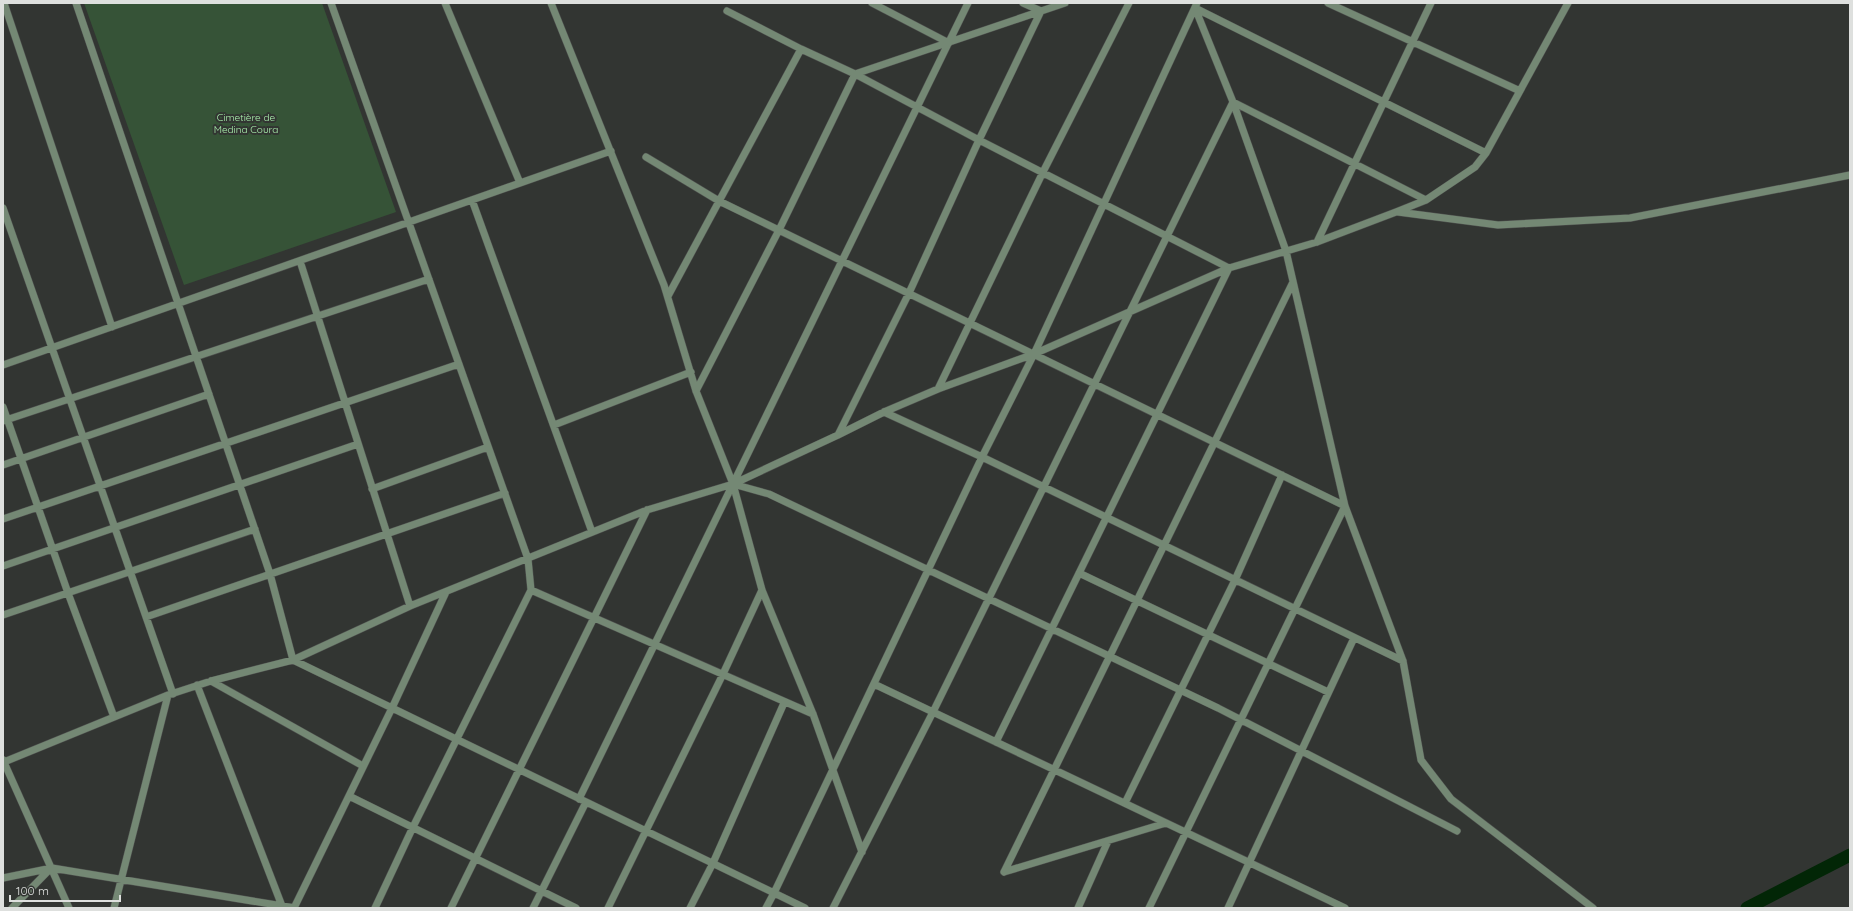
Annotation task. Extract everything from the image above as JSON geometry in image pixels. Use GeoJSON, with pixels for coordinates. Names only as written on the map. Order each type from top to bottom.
{"type":"FeatureCollection","features":[{"type":"Feature","properties":{"kind":"street"},"geometry":{"type":"LineString","coordinates":[[76,3],[270,574],[293,660],[805,908]]}},
{"type":"Feature","properties":{"kind":"street"},"geometry":{"type":"LineString","coordinates":[[331,3],[528,559],[531,590],[413,827],[375,908]]}},
{"type":"Feature","properties":{"kind":"street"},"geometry":{"type":"LineString","coordinates":[[445,3],[520,183]]}},
{"type":"Feature","properties":{"kind":"street"},"geometry":{"type":"LineString","coordinates":[[551,3],[668,296],[696,391],[733,484],[762,590],[813,714],[862,852]]}},
{"type":"Feature","properties":{"kind":"street"},"geometry":{"type":"LineString","coordinates":[[872,3],[949,43]]}},
{"type":"Feature","properties":{"kind":"street"},"geometry":{"type":"LineString","coordinates":[[533,908],[655,644],[968,3]]}},
{"type":"Feature","properties":{"kind":"street"},"geometry":{"type":"LineString","coordinates":[[1023,3],[1041,11]]}},
{"type":"Feature","properties":{"kind":"street"},"geometry":{"type":"LineString","coordinates":[[696,391],[779,230],[855,74],[1065,3]]}},
{"type":"Feature","properties":{"kind":"street"},"geometry":{"type":"LineString","coordinates":[[938,389],[1043,172],[1129,3]]}},
{"type":"Feature","properties":{"kind":"street"},"geometry":{"type":"LineString","coordinates":[[1328,3],[1520,91]]}},
{"type":"Feature","properties":{"kind":"street"},"geometry":{"type":"LineString","coordinates":[[1317,242],[1431,3]]}},
{"type":"Feature","properties":{"kind":"street"},"geometry":{"type":"LineString","coordinates":[[69,908],[4,761],[170,694],[211,681],[293,660],[410,606],[647,510],[733,484],[884,412],[938,389],[1034,354],[1229,268],[1317,242],[1426,200],[1475,167],[1486,153],[1568,3]]}},
{"type":"Feature","properties":{"kind":"street"},"geometry":{"type":"LineString","coordinates":[[1196,5],[1383,102],[1486,153]]}},
{"type":"Feature","properties":{"kind":"street"},"geometry":{"type":"LineString","coordinates":[[1196,5],[1233,102],[1286,251],[1345,506],[1403,661],[1421,760],[1451,799],[1593,908]]}},
{"type":"Feature","properties":{"kind":"street"},"geometry":{"type":"LineString","coordinates":[[766,908],[982,457],[1034,354],[1196,5]]}},
{"type":"Feature","properties":{"kind":"street"},"geometry":{"type":"LineString","coordinates":[[5,6],[112,327]]}},
{"type":"Feature","properties":{"kind":"street"},"geometry":{"type":"LineString","coordinates":[[727,11],[801,49],[855,74],[917,108],[1229,268]]}},
{"type":"Feature","properties":{"kind":"street"},"geometry":{"type":"LineString","coordinates":[[838,435],[909,293],[979,140],[1041,11]]}},
{"type":"Feature","properties":{"kind":"street"},"geometry":{"type":"LineString","coordinates":[[668,296],[801,49]]}},
{"type":"Feature","properties":{"kind":"street"},"geometry":{"type":"LineString","coordinates":[[1233,102],[1426,200]]}},
{"type":"Feature","properties":{"kind":"street"},"geometry":{"type":"LineString","coordinates":[[834,908],[989,599],[1233,102]]}},
{"type":"Feature","properties":{"kind":"street"},"geometry":{"type":"LineString","coordinates":[[3,365],[611,151]]}},
{"type":"Feature","properties":{"kind":"street"},"geometry":{"type":"LineString","coordinates":[[646,157],[719,201],[1345,506]]}},
{"type":"Feature","properties":{"kind":"street"},"geometry":{"type":"LineString","coordinates":[[1396,212],[1498,226],[1630,218],[1850,175]]}},
{"type":"Feature","properties":{"kind":"street"},"geometry":{"type":"LineString","coordinates":[[472,200],[592,532]]}},
{"type":"Feature","properties":{"kind":"street"},"geometry":{"type":"LineString","coordinates":[[3,208],[146,617],[170,694],[114,908]]}},
{"type":"Feature","properties":{"kind":"street"},"geometry":{"type":"LineString","coordinates":[[300,261],[410,606]]}},
{"type":"Feature","properties":{"kind":"street"},"geometry":{"type":"LineString","coordinates":[[996,742],[1229,268]]}},
{"type":"Feature","properties":{"kind":"street"},"geometry":{"type":"LineString","coordinates":[[5,420],[429,279]]}},
{"type":"Feature","properties":{"kind":"street"},"geometry":{"type":"LineString","coordinates":[[1166,823],[1004,872],[1293,282]]}},
{"type":"Feature","properties":{"kind":"street"},"geometry":{"type":"LineString","coordinates":[[3,519],[459,364]]}},
{"type":"Feature","properties":{"kind":"street"},"geometry":{"type":"LineString","coordinates":[[554,425],[690,372]]}},
{"type":"Feature","properties":{"kind":"street"},"geometry":{"type":"LineString","coordinates":[[3,465],[209,394]]}},
{"type":"Feature","properties":{"kind":"street"},"geometry":{"type":"LineString","coordinates":[[3,407],[5,420],[22,459],[68,593],[114,717]]}},
{"type":"Feature","properties":{"kind":"street"},"geometry":{"type":"LineString","coordinates":[[884,412],[982,457],[1403,661]]}},
{"type":"Feature","properties":{"kind":"street"},"geometry":{"type":"LineString","coordinates":[[3,566],[358,444]]}},
{"type":"Feature","properties":{"kind":"street"},"geometry":{"type":"LineString","coordinates":[[372,489],[488,447]]}},
{"type":"Feature","properties":{"kind":"street"},"geometry":{"type":"LineString","coordinates":[[1125,803],[1235,580],[1282,475]]}},
{"type":"Feature","properties":{"kind":"street"},"geometry":{"type":"LineString","coordinates":[[733,484],[769,494],[1052,628],[1240,719],[1457,831]]}},
{"type":"Feature","properties":{"kind":"street"},"geometry":{"type":"LineString","coordinates":[[146,617],[505,493]]}},
{"type":"Feature","properties":{"kind":"street"},"geometry":{"type":"LineString","coordinates":[[1149,908],[1345,506]]}},
{"type":"Feature","properties":{"kind":"street"},"geometry":{"type":"LineString","coordinates":[[451,908],[647,510]]}},
{"type":"Feature","properties":{"kind":"street"},"geometry":{"type":"LineString","coordinates":[[3,615],[255,529]]}},
{"type":"Feature","properties":{"kind":"street"},"geometry":{"type":"LineString","coordinates":[[1079,573],[1328,692]]}},
{"type":"Feature","properties":{"kind":"street"},"geometry":{"type":"LineString","coordinates":[[531,590],[723,674],[784,703],[813,714]]}},
{"type":"Feature","properties":{"kind":"street"},"geometry":{"type":"LineString","coordinates":[[608,908],[647,832],[762,590]]}},
{"type":"Feature","properties":{"kind":"street"},"geometry":{"type":"LineString","coordinates":[[3,878],[52,868],[294,908],[392,708],[446,592]]}},
{"type":"Feature","properties":{"kind":"street"},"geometry":{"type":"LineString","coordinates":[[1228,908],[1354,638]]}},
{"type":"Feature","properties":{"kind":"street"},"geometry":{"type":"LineString","coordinates":[[211,681],[363,766]]}},
{"type":"Feature","properties":{"kind":"street"},"geometry":{"type":"LineString","coordinates":[[874,684],[1345,908]]}},
{"type":"Feature","properties":{"kind":"street"},"geometry":{"type":"LineString","coordinates":[[197,685],[282,906]]}},
{"type":"Feature","properties":{"kind":"street"},"geometry":{"type":"LineString","coordinates":[[690,908],[713,863],[784,703]]}},
{"type":"Feature","properties":{"kind":"street"},"geometry":{"type":"LineString","coordinates":[[349,796],[576,908]]}},
{"type":"Feature","properties":{"kind":"street"},"geometry":{"type":"LineString","coordinates":[[1078,908],[1108,841]]}},
{"type":"Feature","properties":{"kind":"street"},"geometry":{"type":"LineString","coordinates":[[12,908],[52,868]]}},
{"type":"Feature","properties":{"kind":"green space","name":"Cimetière de Medina Coura"},"geometry":{"type":"Polygon","coordinates":[[[84,3],[322,3],[396,212],[184,285],[84,3]]]}},
{"type":"Feature","properties":{"kind":"waterway"},"geometry":{"type":"LineString","coordinates":[[1747,908],[1850,855]]}}]}
